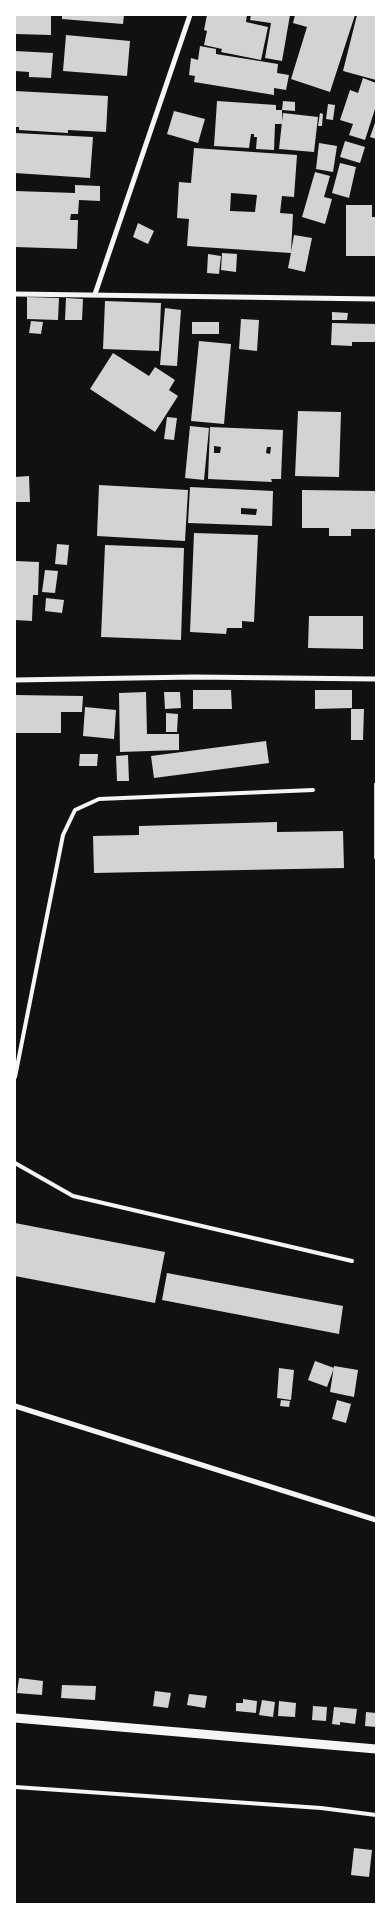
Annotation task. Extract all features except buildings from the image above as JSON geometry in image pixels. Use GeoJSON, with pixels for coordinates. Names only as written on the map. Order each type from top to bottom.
{"type":"FeatureCollection","features":[{"type":"Feature","properties":{"kind":"street"},"geometry":{"type":"LineString","coordinates":[[95,294],[190,15]]}},
{"type":"Feature","properties":{"kind":"street"},"geometry":{"type":"LineString","coordinates":[[15,294],[376,299]]}},
{"type":"Feature","properties":{"kind":"street"},"geometry":{"type":"LineString","coordinates":[[15,680],[194,677],[376,679]]}},
{"type":"Feature","properties":{"kind":"street"},"geometry":{"type":"LineString","coordinates":[[15,1406],[376,1520]]}},
{"type":"Feature","properties":{"kind":"street"},"geometry":{"type":"LineString","coordinates":[[15,1718],[376,1750]]}},
{"type":"Feature","properties":{"kind":"lane"},"geometry":{"type":"LineString","coordinates":[[15,1077],[63,835],[76,810],[99,799],[313,790]]}},
{"type":"Feature","properties":{"kind":"lane"},"geometry":{"type":"LineString","coordinates":[[15,1163],[73,1196],[352,1261]]}},
{"type":"Feature","properties":{"kind":"lane"},"geometry":{"type":"LineString","coordinates":[[15,1787],[321,1808],[376,1814]]}}]}
